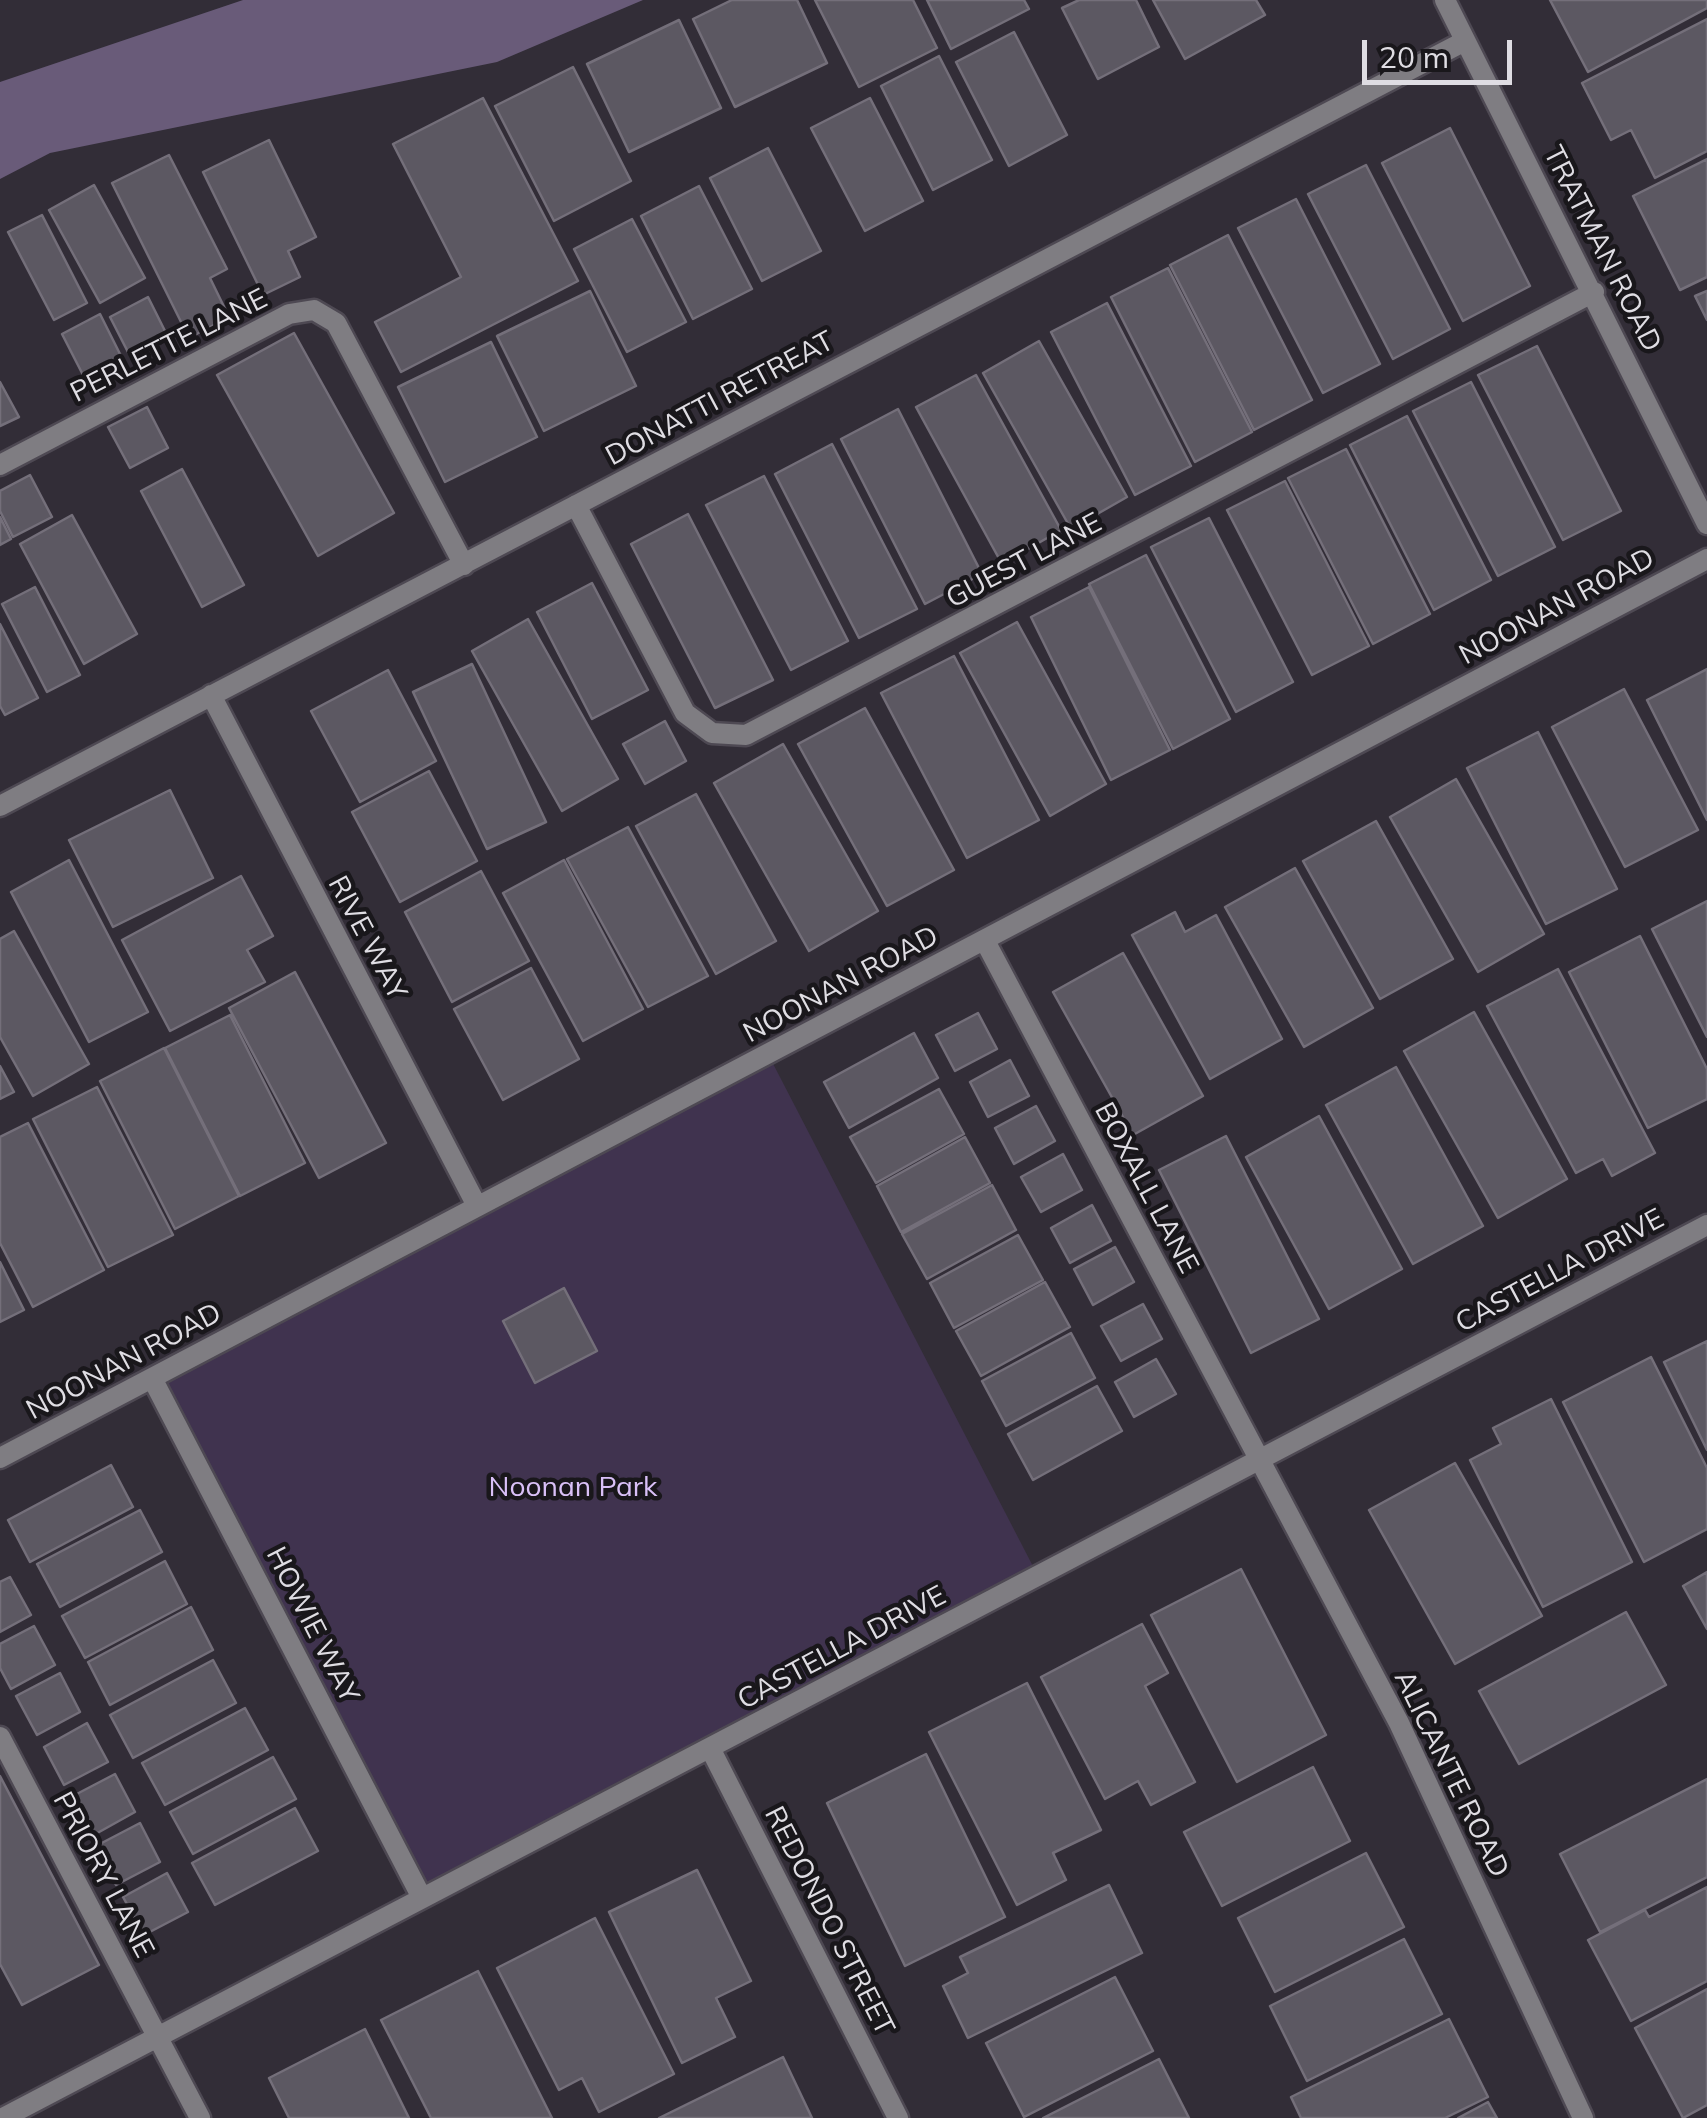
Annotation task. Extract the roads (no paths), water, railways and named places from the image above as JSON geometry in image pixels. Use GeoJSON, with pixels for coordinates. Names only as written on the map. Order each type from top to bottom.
{"type":"FeatureCollection","features":[{"type":"Feature","properties":{"kind":"street","name":"TRATMAN ROAD"},"geometry":{"type":"LineString","coordinates":[[1445,0],[1707,524]]}},
{"type":"Feature","properties":{"kind":"street","name":"DONATTI RETREAT"},"geometry":{"type":"LineString","coordinates":[[0,806],[1465,41]]}},
{"type":"Feature","properties":{"kind":"street","name":"GUEST LANE"},"geometry":{"type":"LineString","coordinates":[[576,506],[685,713],[712,733],[746,736],[1594,292]]}},
{"type":"Feature","properties":{"kind":"street","name":"PERLETTE LANE"},"geometry":{"type":"LineString","coordinates":[[0,465],[277,320],[314,310],[336,323],[464,565]]}},
{"type":"Feature","properties":{"kind":"street","name":"NOONAN ROAD"},"geometry":{"type":"LineString","coordinates":[[0,1458],[1707,559]]}},
{"type":"Feature","properties":{"kind":"street","name":"RIVE WAY"},"geometry":{"type":"LineString","coordinates":[[210,695],[477,1206]]}},
{"type":"Feature","properties":{"kind":"street","name":"BOXALL LANE"},"geometry":{"type":"LineString","coordinates":[[986,940],[1258,1460]]}},
{"type":"Feature","properties":{"kind":"street","name":"CASTELLA DRIVE"},"geometry":{"type":"LineString","coordinates":[[3,2118],[1707,1225]]}},
{"type":"Feature","properties":{"kind":"street","name":"HOWIE WAY"},"geometry":{"type":"LineString","coordinates":[[152,1378],[422,1898]]}},
{"type":"Feature","properties":{"kind":"street","name":"ALICANTE ROAD"},"geometry":{"type":"LineString","coordinates":[[1258,1460],[1399,1723],[1583,2118]]}},
{"type":"Feature","properties":{"kind":"street","name":"PRIORY LANE"},"geometry":{"type":"LineString","coordinates":[[0,1737],[200,2118]]}},
{"type":"Feature","properties":{"kind":"street","name":"REDONDO STREET"},"geometry":{"type":"LineString","coordinates":[[710,1748],[898,2118]]}},
{"type":"Feature","properties":{"kind":"park label","name":"Noonan Park"},"geometry":{"type":"Point","coordinates":[573,1488]}}]}
